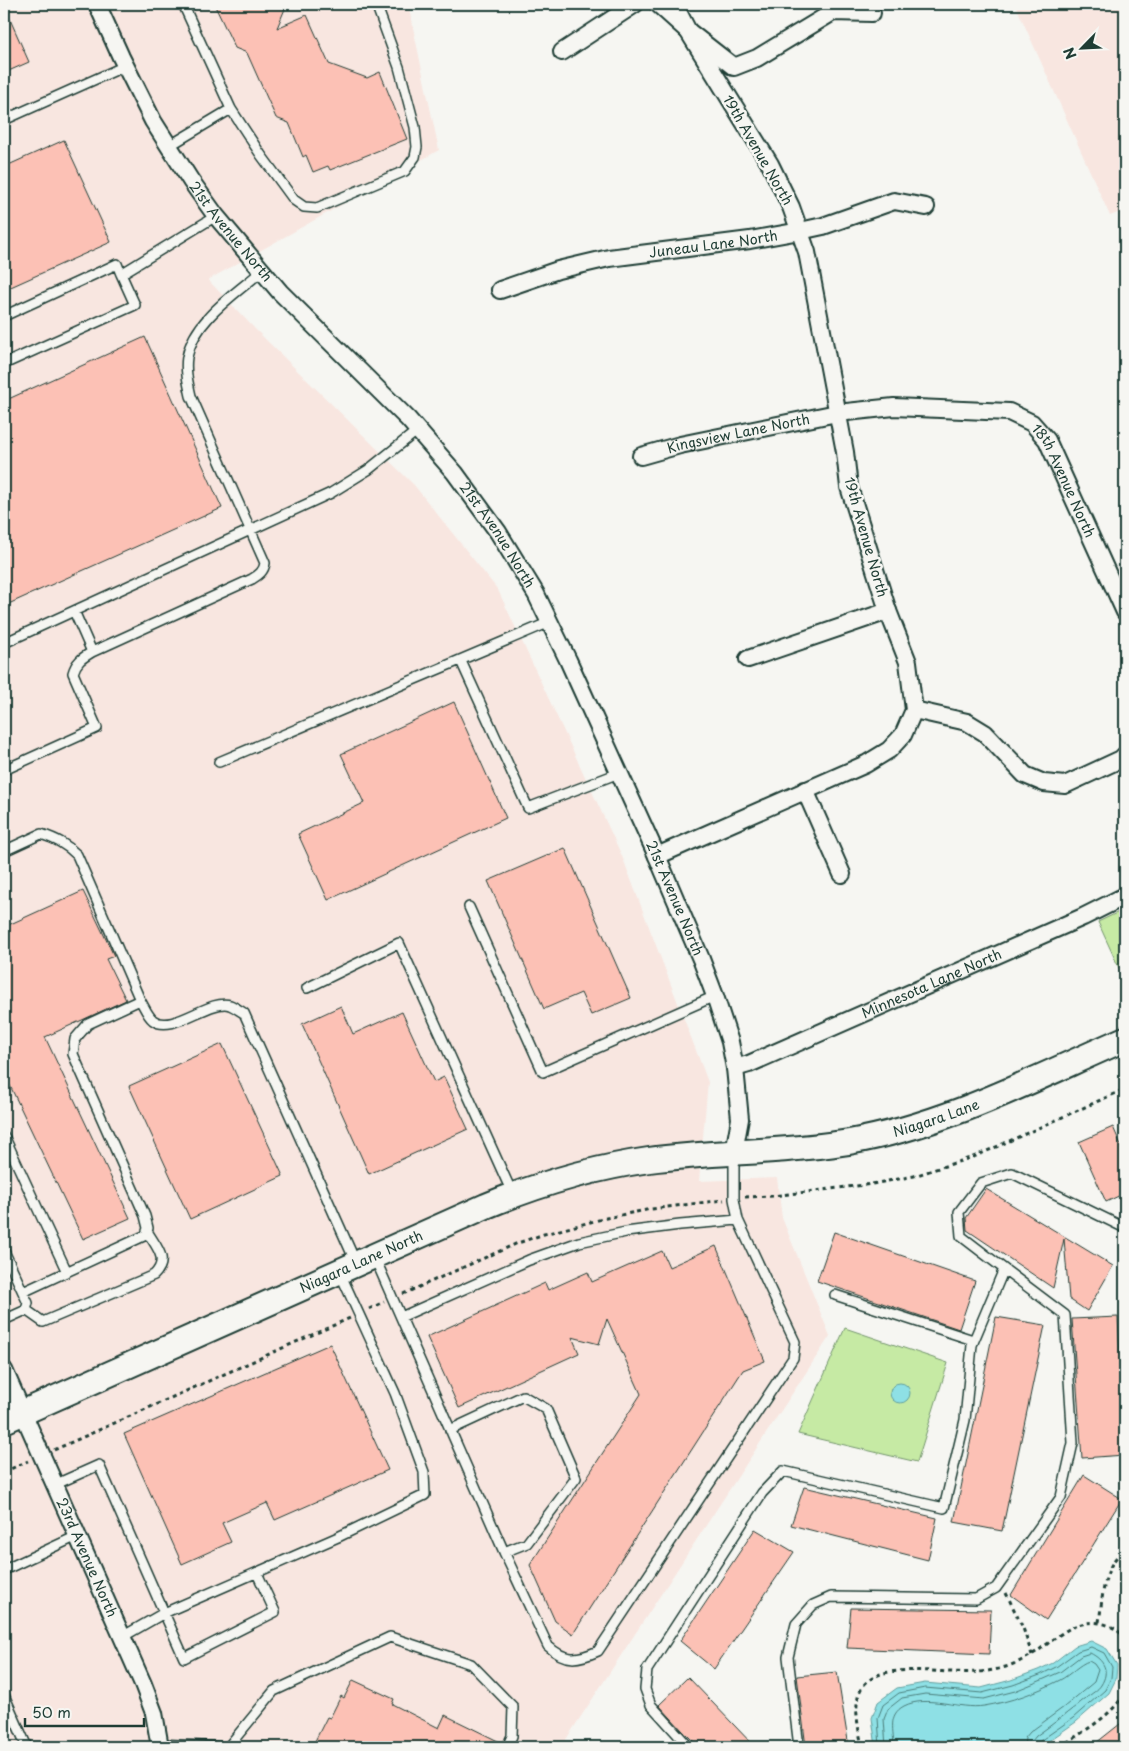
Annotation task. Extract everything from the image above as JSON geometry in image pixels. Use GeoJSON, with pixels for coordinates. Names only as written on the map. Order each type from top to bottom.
{"type":"FeatureCollection","features":[{"type":"Feature","properties":{"kind":"street","name":"21st Avenue North"},"geometry":{"type":"LineString","coordinates":[[97,4],[125,66],[154,121],[190,181],[216,216],[280,292],[418,430],[455,473],[498,532],[536,594],[657,856],[715,996],[730,1042],[735,1068],[740,1119],[734,1152]]}},
{"type":"Feature","properties":{"kind":"street"},"geometry":{"type":"LineString","coordinates":[[562,52],[635,4]]}},
{"type":"Feature","properties":{"kind":"street"},"geometry":{"type":"LineString","coordinates":[[658,4],[688,31],[734,67],[757,58],[833,12],[872,13]]}},
{"type":"Feature","properties":{"kind":"street","name":"19th Avenue North"},"geometry":{"type":"LineString","coordinates":[[674,4],[688,31],[770,164],[791,207],[800,231],[807,252],[815,290],[845,452],[849,487],[888,611],[908,662],[914,710]]}},
{"type":"Feature","properties":{"kind":"street","name":"Juneau Lane North"},"geometry":{"type":"LineString","coordinates":[[500,290],[558,270],[610,258],[750,240],[823,226],[894,201],[926,207]]}},
{"type":"Feature","properties":{"kind":"street","name":"18th Avenue North"},"geometry":{"type":"LineString","coordinates":[[837,414],[894,407],[1009,412],[1032,423],[1047,440],[1125,612]]}},
{"type":"Feature","properties":{"kind":"street","name":"Kingsview Lane North"},"geometry":{"type":"LineString","coordinates":[[641,456],[680,445],[837,414]]}},
{"type":"Feature","properties":{"kind":"street"},"geometry":{"type":"LineString","coordinates":[[748,659],[888,611]]}},
{"type":"Feature","properties":{"kind":"street"},"geometry":{"type":"LineString","coordinates":[[657,856],[866,764],[889,750],[902,735],[914,710],[967,722],[985,733],[1025,775],[1044,783],[1065,784],[1125,756]]}},
{"type":"Feature","properties":{"kind":"street"},"geometry":{"type":"LineString","coordinates":[[805,790],[842,874]]}},
{"type":"Feature","properties":{"kind":"street","name":"Minnesota Lane North"},"geometry":{"type":"LineString","coordinates":[[735,1068],[749,1064],[1084,917],[1125,896]]}},
{"type":"Feature","properties":{"kind":"street","name":"Niagara Lane"},"geometry":{"type":"LineString","coordinates":[[734,1152],[778,1150],[839,1143],[912,1128],[987,1100],[1125,1039]]}},
{"type":"Feature","properties":{"kind":"street","name":"Niagara Lane North"},"geometry":{"type":"LineString","coordinates":[[13,1417],[513,1195],[575,1175],[626,1163],[734,1152]]}},
{"type":"Feature","properties":{"kind":"street","name":"23rd Avenue North"},"geometry":{"type":"LineString","coordinates":[[4,1370],[13,1417],[54,1485],[77,1536],[143,1684],[154,1713],[160,1746]]}},
{"type":"Feature","properties":{"kind":"lane"},"geometry":{"type":"LineString","coordinates":[[183,4],[231,109],[261,155],[294,200],[304,207],[318,208],[404,171],[415,157],[418,147],[415,127],[398,67],[376,4]]}},
{"type":"Feature","properties":{"kind":"lane"},"geometry":{"type":"LineString","coordinates":[[4,120],[125,66]]}},
{"type":"Feature","properties":{"kind":"lane"},"geometry":{"type":"LineString","coordinates":[[169,146],[231,109]]}},
{"type":"Feature","properties":{"kind":"lane"},"geometry":{"type":"LineString","coordinates":[[121,274],[216,216]]}},
{"type":"Feature","properties":{"kind":"lane"},"geometry":{"type":"LineString","coordinates":[[4,316],[116,264],[135,305],[4,364]]}},
{"type":"Feature","properties":{"kind":"lane"},"geometry":{"type":"LineString","coordinates":[[4,770],[97,728],[73,673],[75,665],[82,658],[259,575],[264,568],[265,563],[251,529],[191,396],[186,379],[187,358],[192,342],[204,323],[221,306],[262,272]]}},
{"type":"Feature","properties":{"kind":"lane"},"geometry":{"type":"LineString","coordinates":[[4,643],[304,506],[349,483],[418,430]]}},
{"type":"Feature","properties":{"kind":"lane"},"geometry":{"type":"LineString","coordinates":[[74,612],[92,652]]}},
{"type":"Feature","properties":{"kind":"lane"},"geometry":{"type":"LineString","coordinates":[[218,762],[550,622]]}},
{"type":"Feature","properties":{"kind":"lane"},"geometry":{"type":"LineString","coordinates":[[461,661],[528,808],[619,773]]}},
{"type":"Feature","properties":{"kind":"lane"},"geometry":{"type":"LineString","coordinates":[[4,851],[41,834],[56,839],[68,846],[77,856],[140,1000],[151,1018],[159,1023],[170,1023],[219,1005],[229,1005],[244,1014],[356,1264],[398,1402],[424,1472],[425,1495],[257,1573],[164,1613],[122,1637]]}},
{"type":"Feature","properties":{"kind":"lane"},"geometry":{"type":"LineString","coordinates":[[469,907],[543,1072],[715,996]]}},
{"type":"Feature","properties":{"kind":"lane"},"geometry":{"type":"LineString","coordinates":[[307,988],[399,943],[513,1195]]}},
{"type":"Feature","properties":{"kind":"lane"},"geometry":{"type":"LineString","coordinates":[[26,1310],[42,1322],[154,1275],[161,1268],[162,1258],[147,1231],[145,1216],[73,1054],[76,1039],[88,1024],[140,1000]]}},
{"type":"Feature","properties":{"kind":"lane"},"geometry":{"type":"LineString","coordinates":[[4,1136],[67,1272]]}},
{"type":"Feature","properties":{"kind":"lane"},"geometry":{"type":"LineString","coordinates":[[356,1264],[401,1317],[504,1552],[548,1646],[556,1654],[568,1658],[584,1658],[598,1651],[793,1358],[795,1342],[738,1220],[734,1199],[734,1152]]}},
{"type":"Feature","properties":{"kind":"lane"},"geometry":{"type":"LineString","coordinates":[[799,1747],[788,1657],[796,1624],[813,1604],[831,1597],[976,1599],[996,1588],[1061,1497],[1073,1443],[1065,1315],[961,1236],[959,1212],[982,1183],[1012,1173],[1125,1228]]}},
{"type":"Feature","properties":{"kind":"lane"},"geometry":{"type":"LineString","coordinates":[[401,1317],[528,1260],[579,1242],[626,1232],[738,1220]]}},
{"type":"Feature","properties":{"kind":"lane"},"geometry":{"type":"LineString","coordinates":[[23,1292],[146,1235],[147,1231]]}},
{"type":"Feature","properties":{"kind":"lane"},"geometry":{"type":"LineString","coordinates":[[4,1251],[28,1303],[26,1310],[4,1320]]}},
{"type":"Feature","properties":{"kind":"lane"},"geometry":{"type":"LineString","coordinates":[[688,1747],[651,1705],[645,1688],[647,1670],[762,1493],[783,1471],[944,1508],[965,1420],[972,1345],[1004,1269]]}},
{"type":"Feature","properties":{"kind":"lane"},"geometry":{"type":"LineString","coordinates":[[835,1295],[974,1340]]}},
{"type":"Feature","properties":{"kind":"lane"},"geometry":{"type":"LineString","coordinates":[[450,1430],[523,1396],[546,1409],[576,1478],[527,1543],[504,1552]]}},
{"type":"Feature","properties":{"kind":"lane"},"geometry":{"type":"LineString","coordinates":[[54,1485],[99,1465],[184,1658],[275,1612],[257,1573]]}},
{"type":"Feature","properties":{"kind":"lane"},"geometry":{"type":"LineString","coordinates":[[4,1570],[77,1536]]}},
{"type":"Feature","properties":{"kind":"lane"},"geometry":{"type":"LineString","coordinates":[[228,1747],[274,1691],[390,1637],[470,1664],[513,1707],[512,1736],[507,1747]]}},
{"type":"Feature","properties":{"kind":"lane"},"geometry":{"type":"LineString","coordinates":[[4,1695],[27,1747]]}},
{"type":"Feature","properties":{"kind":"lane"},"geometry":{"type":"LineString","coordinates":[[160,1746],[223,1747]]}},
{"type":"Feature","properties":{"kind":"path"},"geometry":{"type":"LineString","coordinates":[[4,1472],[28,1460]]}},
{"type":"Feature","properties":{"kind":"path"},"geometry":{"type":"LineString","coordinates":[[1099,1622],[1106,1576],[1112,1562],[1125,1550]]}},
{"type":"Feature","properties":{"kind":"path"},"geometry":{"type":"LineString","coordinates":[[1000,1582],[1022,1628],[1032,1655]]}},
{"type":"Feature","properties":{"kind":"path"},"geometry":{"type":"LineString","coordinates":[[862,1747],[857,1710],[860,1690],[871,1679],[882,1673],[919,1671],[958,1672],[1001,1669],[1018,1663],[1032,1655],[1065,1631],[1080,1625],[1099,1622],[1111,1626],[1125,1638]]}},
{"type":"Feature","properties":{"kind":"path"},"geometry":{"type":"LineString","coordinates":[[1060,1747],[1104,1716],[1125,1694]]}},
{"type":"Feature","properties":{"kind":"shaded area"},"geometry":{"type":"Polygon","coordinates":[[[4,4],[408,4],[439,150],[208,280],[256,330],[414,485],[498,590],[622,856],[708,1082],[699,1181],[777,1178],[782,1218],[830,1336],[561,1747],[4,1747],[4,4]]]}},
{"type":"Feature","properties":{"kind":"shaded area"},"geometry":{"type":"Polygon","coordinates":[[[1015,4],[1125,4],[1125,210],[1110,216],[1015,4]]]}},
{"type":"Feature","properties":{"kind":"green space"},"geometry":{"type":"Polygon","coordinates":[[[1125,909],[1125,981],[1098,922],[1125,909]]]}},
{"type":"Feature","properties":{"kind":"green space"},"geometry":{"type":"Polygon","coordinates":[[[845,1328],[948,1363],[917,1462],[798,1434],[845,1328]]]}},
{"type":"Feature","properties":{"kind":"water"},"geometry":{"type":"Polygon","coordinates":[[[896,1383],[904,1383],[910,1389],[910,1397],[904,1403],[896,1403],[890,1397],[890,1389],[896,1383]]]}},
{"type":"Feature","properties":{"kind":"water"},"geometry":{"type":"Polygon","coordinates":[[[1091,1641],[1107,1649],[1117,1665],[1116,1679],[1109,1693],[1076,1722],[1040,1747],[876,1747],[872,1718],[878,1702],[897,1688],[925,1683],[981,1688],[1038,1670],[1053,1663],[1075,1646],[1091,1641]]]}},
{"type":"Feature","properties":{"kind":"building"},"geometry":{"type":"Polygon","coordinates":[[[214,4],[287,4],[277,28],[307,15],[329,64],[367,78],[380,72],[407,139],[330,170],[328,166],[313,172],[306,155],[303,157],[289,123],[276,118],[247,53],[235,48],[214,4]]]}},
{"type":"Feature","properties":{"kind":"building"},"geometry":{"type":"Polygon","coordinates":[[[4,6],[29,62],[4,73],[4,6]]]}},
{"type":"Feature","properties":{"kind":"building"},"geometry":{"type":"Polygon","coordinates":[[[64,140],[111,242],[4,290],[4,167],[64,140]]]}},
{"type":"Feature","properties":{"kind":"building"},"geometry":{"type":"Polygon","coordinates":[[[145,337],[222,508],[4,606],[4,401],[145,337]]]}},
{"type":"Feature","properties":{"kind":"building"},"geometry":{"type":"Polygon","coordinates":[[[454,702],[506,818],[328,900],[298,834],[364,803],[341,754],[454,702]]]}},
{"type":"Feature","properties":{"kind":"building"},"geometry":{"type":"Polygon","coordinates":[[[565,848],[631,998],[591,1015],[581,993],[544,1009],[488,881],[565,848]]]}},
{"type":"Feature","properties":{"kind":"building"},"geometry":{"type":"Polygon","coordinates":[[[83,891],[114,956],[106,959],[126,1000],[45,1037],[130,1218],[83,1239],[4,1073],[4,927],[83,891]]]}},
{"type":"Feature","properties":{"kind":"building"},"geometry":{"type":"Polygon","coordinates":[[[341,1006],[353,1034],[402,1012],[434,1082],[444,1077],[468,1129],[369,1174],[302,1024],[341,1006]]]}},
{"type":"Feature","properties":{"kind":"building"},"geometry":{"type":"Polygon","coordinates":[[[222,1044],[283,1176],[190,1219],[129,1086],[222,1044]]]}},
{"type":"Feature","properties":{"kind":"building"},"geometry":{"type":"Polygon","coordinates":[[[1113,1127],[1125,1154],[1125,1193],[1106,1202],[1079,1142],[1113,1127]]]}},
{"type":"Feature","properties":{"kind":"building"},"geometry":{"type":"Polygon","coordinates":[[[986,1189],[1113,1266],[1087,1311],[1069,1299],[1064,1239],[1053,1288],[967,1230],[966,1218],[986,1189]]]}},
{"type":"Feature","properties":{"kind":"building"},"geometry":{"type":"Polygon","coordinates":[[[834,1232],[975,1281],[959,1329],[817,1281],[834,1232]]]}},
{"type":"Feature","properties":{"kind":"building"},"geometry":{"type":"Polygon","coordinates":[[[716,1246],[765,1361],[743,1370],[573,1634],[555,1621],[530,1565],[641,1394],[607,1319],[599,1344],[572,1337],[579,1353],[459,1408],[427,1337],[545,1283],[548,1290],[588,1272],[592,1282],[662,1251],[669,1267],[716,1246]]]}},
{"type":"Feature","properties":{"kind":"building"},"geometry":{"type":"Polygon","coordinates":[[[996,1317],[1045,1325],[1002,1531],[954,1522],[996,1317]]]}},
{"type":"Feature","properties":{"kind":"building"},"geometry":{"type":"Polygon","coordinates":[[[1118,1317],[1125,1455],[1082,1458],[1072,1319],[1118,1317]]]}},
{"type":"Feature","properties":{"kind":"building"},"geometry":{"type":"Polygon","coordinates":[[[330,1344],[388,1470],[275,1520],[267,1503],[222,1523],[231,1542],[182,1564],[124,1434],[330,1344]]]}},
{"type":"Feature","properties":{"kind":"building"},"geometry":{"type":"Polygon","coordinates":[[[1084,1475],[1122,1499],[1046,1620],[1011,1595],[1084,1475]]]}},
{"type":"Feature","properties":{"kind":"building"},"geometry":{"type":"Polygon","coordinates":[[[804,1487],[937,1518],[928,1560],[791,1525],[804,1487]]]}},
{"type":"Feature","properties":{"kind":"building"},"geometry":{"type":"Polygon","coordinates":[[[755,1529],[794,1552],[714,1669],[680,1641],[755,1529]]]}},
{"type":"Feature","properties":{"kind":"building"},"geometry":{"type":"Polygon","coordinates":[[[851,1608],[991,1610],[989,1654],[847,1648],[851,1608]]]}},
{"type":"Feature","properties":{"kind":"building"},"geometry":{"type":"Polygon","coordinates":[[[837,1672],[849,1747],[806,1747],[797,1676],[837,1672]]]}},
{"type":"Feature","properties":{"kind":"building"},"geometry":{"type":"Polygon","coordinates":[[[688,1677],[755,1747],[699,1747],[682,1730],[659,1705],[688,1677]]]}},
{"type":"Feature","properties":{"kind":"building"},"geometry":{"type":"Polygon","coordinates":[[[353,1680],[394,1699],[392,1704],[439,1728],[445,1715],[502,1743],[501,1747],[312,1747],[327,1717],[330,1718],[341,1696],[344,1698],[353,1680]]]}},
{"type":"Feature","properties":{"kind":"building"},"geometry":{"type":"Polygon","coordinates":[[[1125,1720],[1125,1747],[1091,1747],[1125,1720]]]}}]}
